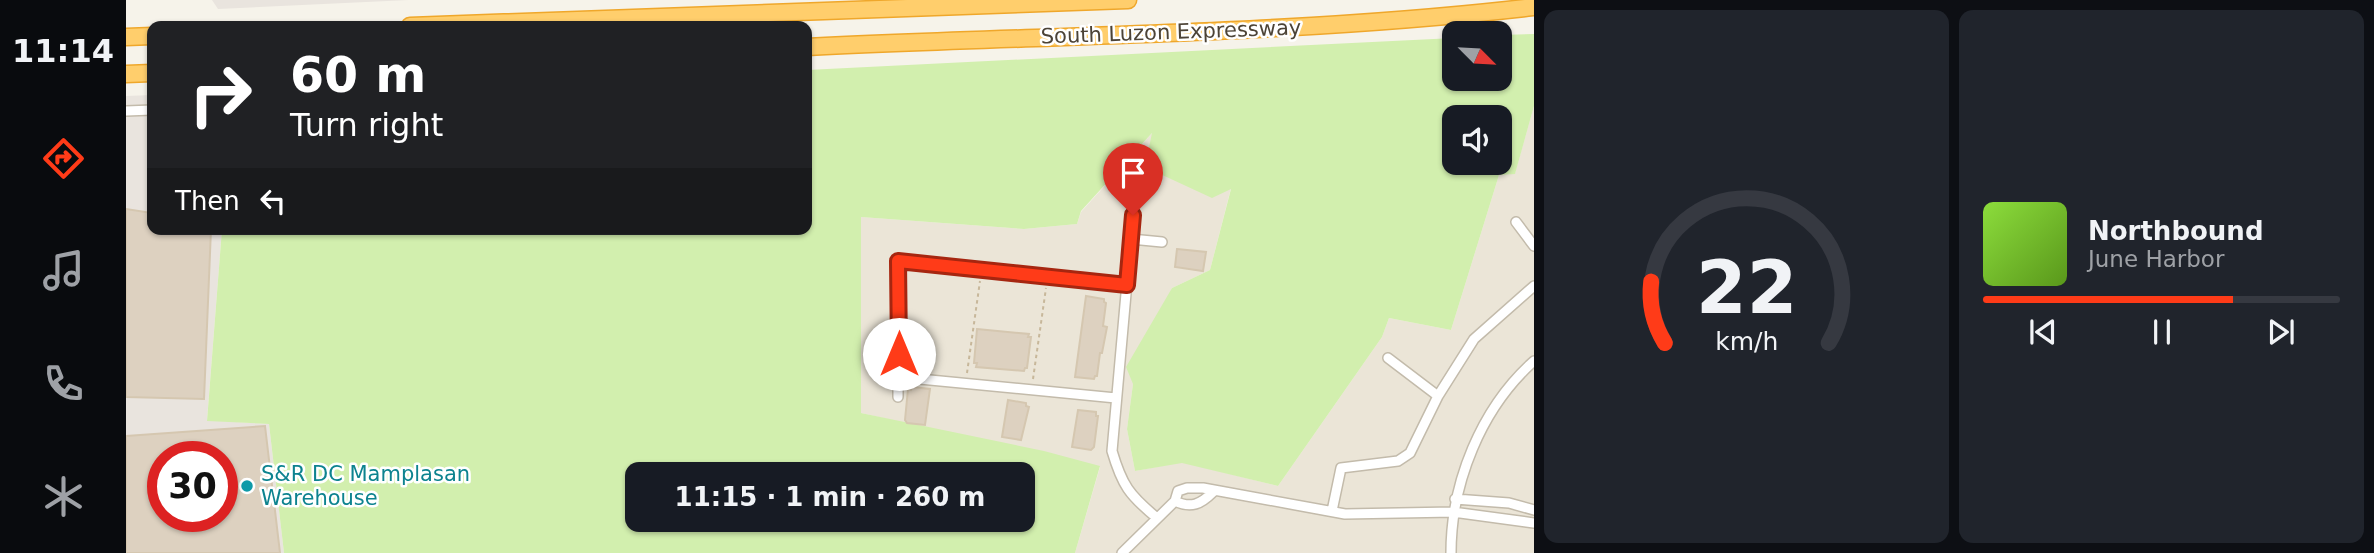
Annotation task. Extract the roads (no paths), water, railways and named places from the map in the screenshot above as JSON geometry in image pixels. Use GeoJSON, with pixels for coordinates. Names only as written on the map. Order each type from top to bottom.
{"type":"FeatureCollection","features":[{"type":"Feature","properties":{"kind":"highway"},"geometry":{"type":"LineString","coordinates":[[826,12],[863,0]]}},
{"type":"Feature","properties":{"kind":"highway","name":"South Luzon Expressway"},"geometry":{"type":"LineString","coordinates":[[559,21],[826,12],[918,4],[1128,0]]}},
{"type":"Feature","properties":{"kind":"highway","name":"South Luzon Expressway"},"geometry":{"type":"LineString","coordinates":[[812,47],[1297,28],[1445,18],[1534,7]]}},
{"type":"Feature","properties":{"kind":"highway"},"geometry":{"type":"LineString","coordinates":[[126,37],[147,36]]}},
{"type":"Feature","properties":{"kind":"highway"},"geometry":{"type":"LineString","coordinates":[[126,74],[147,73]]}},
{"type":"Feature","properties":{"kind":"street"},"geometry":{"type":"LineString","coordinates":[[126,111],[147,110]]}},
{"type":"Feature","properties":{"kind":"street"},"geometry":{"type":"LineString","coordinates":[[1133,215],[1112,451],[1119,475],[1133,498],[1157,518]]}},
{"type":"Feature","properties":{"kind":"street"},"geometry":{"type":"LineString","coordinates":[[1516,222],[1534,246]]}},
{"type":"Feature","properties":{"kind":"street"},"geometry":{"type":"LineString","coordinates":[[1131,239],[1162,242]]}},
{"type":"Feature","properties":{"kind":"street"},"geometry":{"type":"LineString","coordinates":[[898,397],[898,261],[1127,285]]}},
{"type":"Feature","properties":{"kind":"street"},"geometry":{"type":"LineString","coordinates":[[1332,511],[1341,468],[1398,461],[1410,453],[1438,396],[1474,339],[1534,286]]}},
{"type":"Feature","properties":{"kind":"street"},"geometry":{"type":"LineString","coordinates":[[1388,358],[1438,396]]}},
{"type":"Feature","properties":{"kind":"street"},"geometry":{"type":"LineString","coordinates":[[1451,553],[1455,499],[1471,452],[1494,408],[1524,369],[1534,361]]}},
{"type":"Feature","properties":{"kind":"street"},"geometry":{"type":"LineString","coordinates":[[899,377],[1116,398]]}},
{"type":"Feature","properties":{"kind":"street"},"geometry":{"type":"LineString","coordinates":[[1122,553],[1175,501],[1178,491],[1187,488],[1234,493],[1345,514],[1453,512],[1534,523]]}},
{"type":"Feature","properties":{"kind":"street"},"geometry":{"type":"LineString","coordinates":[[1175,501],[1184,506],[1194,506],[1213,492]]}},
{"type":"Feature","properties":{"kind":"street"},"geometry":{"type":"LineString","coordinates":[[1455,499],[1509,503],[1534,509]]}},
{"type":"Feature","properties":{"kind":"place","name":"S&R DC Mamplasan Warehouse"},"geometry":{"type":"Point","coordinates":[247,486]}}]}
